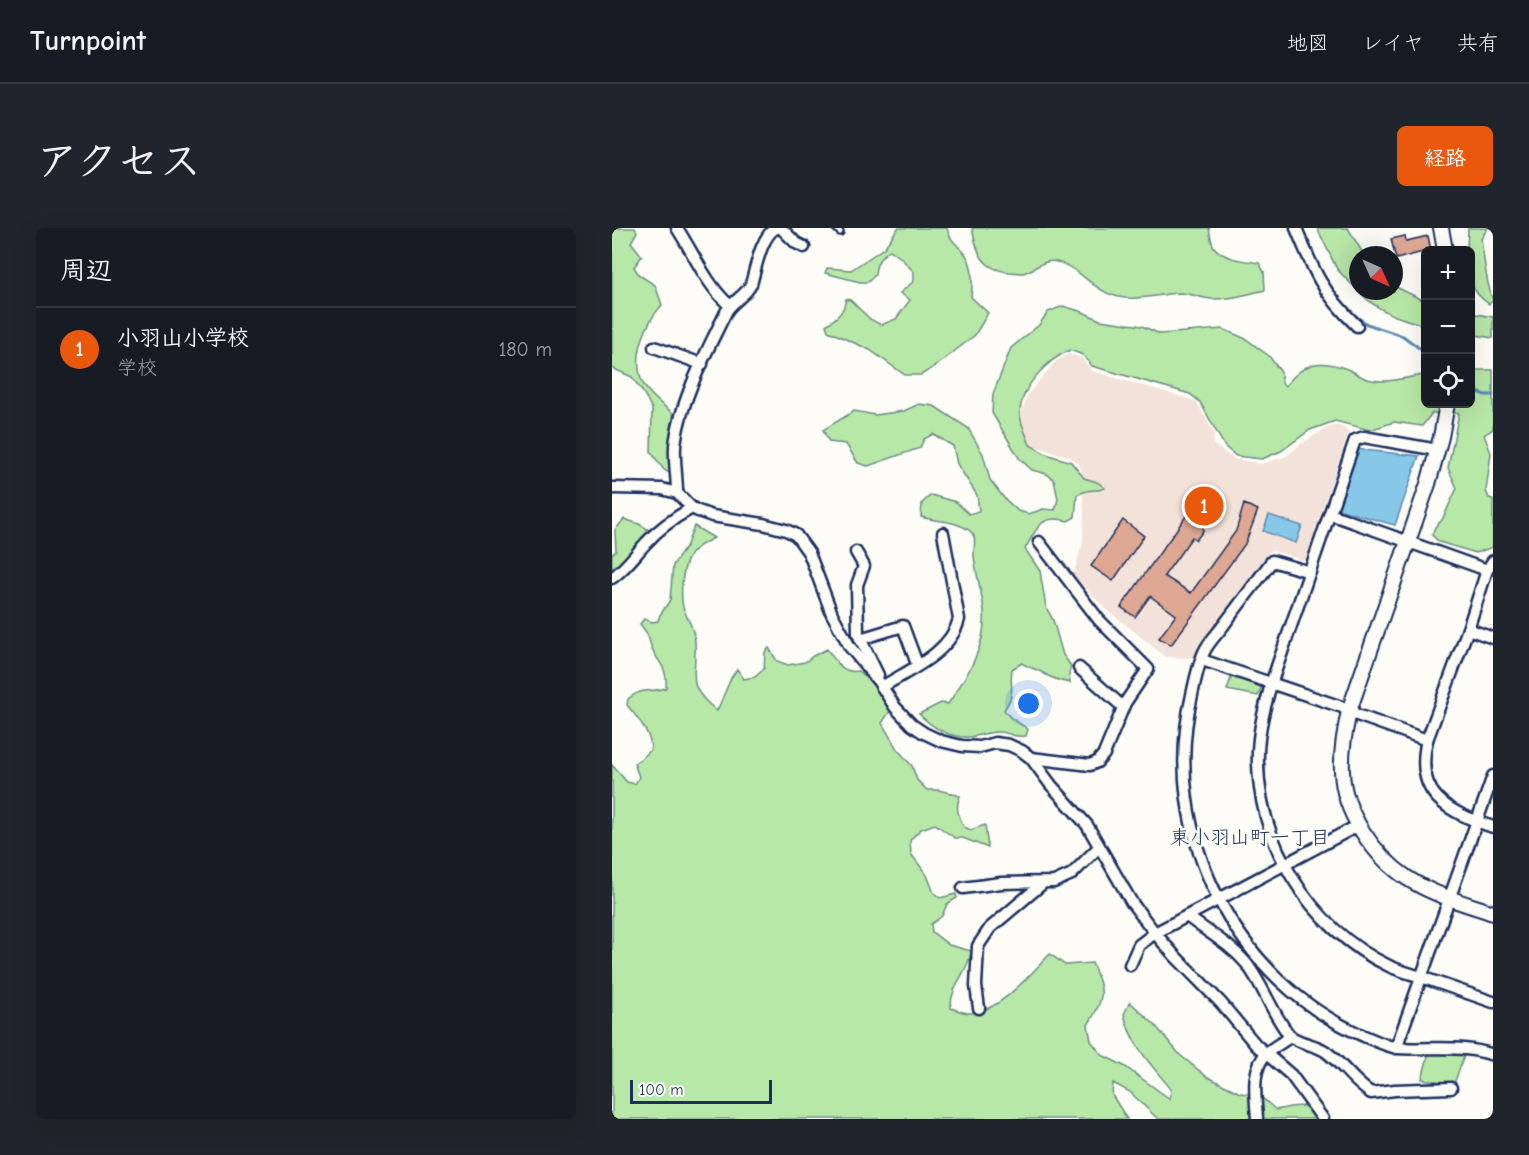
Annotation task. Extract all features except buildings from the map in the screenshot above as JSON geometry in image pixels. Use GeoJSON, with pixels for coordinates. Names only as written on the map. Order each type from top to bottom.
{"type":"FeatureCollection","features":[{"type":"Feature","properties":{"kind":"street"},"geometry":{"type":"LineString","coordinates":[[677,228],[719,296],[729,305]]}},
{"type":"Feature","properties":{"kind":"street"},"geometry":{"type":"LineString","coordinates":[[677,493],[675,449],[685,405],[729,305],[751,286],[752,276],[767,236],[776,228]]}},
{"type":"Feature","properties":{"kind":"street"},"geometry":{"type":"LineString","coordinates":[[781,228],[796,243],[804,247]]}},
{"type":"Feature","properties":{"kind":"street"},"geometry":{"type":"LineString","coordinates":[[1296,228],[1316,276],[1338,307],[1357,326]]}},
{"type":"Feature","properties":{"kind":"street"},"geometry":{"type":"LineString","coordinates":[[1441,228],[1444,246]]}},
{"type":"Feature","properties":{"kind":"street"},"geometry":{"type":"LineString","coordinates":[[654,347],[702,364]]}},
{"type":"Feature","properties":{"kind":"street"},"geometry":{"type":"LineString","coordinates":[[1446,408],[1440,444],[1349,711],[1342,744],[1342,773],[1349,804],[1359,825],[1379,852],[1407,878],[1493,913]]}},
{"type":"Feature","properties":{"kind":"street"},"geometry":{"type":"LineString","coordinates":[[1440,444],[1364,437],[1356,440],[1271,684],[1261,724],[1258,751],[1259,781],[1263,811],[1284,865],[1305,898],[1332,927],[1360,949],[1390,966],[1493,1002]]}},
{"type":"Feature","properties":{"kind":"street"},"geometry":{"type":"LineString","coordinates":[[612,488],[662,489],[677,493],[692,508],[712,516],[775,527],[796,535],[808,553],[832,614],[850,647],[895,707],[912,725],[940,741],[962,746],[980,747],[995,743],[1009,745],[1031,758],[1051,785],[1087,825],[1132,903],[1155,933],[1221,1003],[1249,1037],[1291,1075],[1323,1119]]}},
{"type":"Feature","properties":{"kind":"street"},"geometry":{"type":"LineString","coordinates":[[612,578],[634,559],[662,527],[692,508]]}},
{"type":"Feature","properties":{"kind":"street"},"geometry":{"type":"LineString","coordinates":[[1330,514],[1408,542],[1490,565],[1426,740],[1423,758],[1424,773],[1430,788],[1440,801],[1451,811],[1493,827]]}},
{"type":"Feature","properties":{"kind":"street"},"geometry":{"type":"LineString","coordinates":[[882,687],[936,653],[953,634],[959,619],[943,533]]}},
{"type":"Feature","properties":{"kind":"street"},"geometry":{"type":"LineString","coordinates":[[1031,758],[1090,765],[1097,762],[1104,754],[1123,707],[1148,669],[1099,620],[1039,542]]}},
{"type":"Feature","properties":{"kind":"street"},"geometry":{"type":"LineString","coordinates":[[856,552],[864,566],[857,592],[860,639],[882,687]]}},
{"type":"Feature","properties":{"kind":"street"},"geometry":{"type":"LineString","coordinates":[[1310,572],[1272,561],[1204,651],[1187,716],[1184,751],[1185,790],[1197,848],[1205,873],[1217,899],[1240,935],[1291,990],[1331,1018],[1362,1035],[1396,1048],[1478,1050],[1493,1055]]}},
{"type":"Feature","properties":{"kind":"street"},"geometry":{"type":"LineString","coordinates":[[860,639],[903,626],[917,664]]}},
{"type":"Feature","properties":{"kind":"street"},"geometry":{"type":"LineString","coordinates":[[1468,629],[1493,638]]}},
{"type":"Feature","properties":{"kind":"street"},"geometry":{"type":"LineString","coordinates":[[1202,660],[1426,740]]}},
{"type":"Feature","properties":{"kind":"street"},"geometry":{"type":"LineString","coordinates":[[1079,668],[1123,707]]}},
{"type":"Feature","properties":{"kind":"street"},"geometry":{"type":"LineString","coordinates":[[1396,1048],[1493,776]]}},
{"type":"Feature","properties":{"kind":"street"},"geometry":{"type":"LineString","coordinates":[[1130,965],[1139,945],[1155,933],[1359,825]]}},
{"type":"Feature","properties":{"kind":"street"},"geometry":{"type":"LineString","coordinates":[[963,888],[1001,883],[1042,884],[1062,880],[1072,874],[1099,847]]}},
{"type":"Feature","properties":{"kind":"street"},"geometry":{"type":"LineString","coordinates":[[979,1008],[976,986],[978,946],[990,928],[1042,884]]}},
{"type":"Feature","properties":{"kind":"street"},"geometry":{"type":"LineString","coordinates":[[1187,916],[1232,948],[1245,963],[1261,986],[1280,1024],[1290,1036],[1324,1051],[1371,1094],[1395,1090],[1451,1088]]}},
{"type":"Feature","properties":{"kind":"street"},"geometry":{"type":"LineString","coordinates":[[1257,1119],[1256,1079],[1260,1063],[1266,1054],[1290,1036]]}},
{"type":"Feature","properties":{"kind":"shaded area"},"geometry":{"type":"Polygon","coordinates":[[[1069,354],[1082,358],[1092,371],[1196,401],[1214,433],[1213,444],[1234,459],[1262,464],[1287,456],[1302,443],[1327,428],[1338,425],[1349,431],[1305,561],[1271,550],[1197,647],[1195,658],[1166,657],[1107,610],[1073,576],[1083,541],[1084,512],[1081,470],[1078,463],[1068,456],[1033,446],[1019,432],[1020,417],[1028,394],[1056,361],[1069,354]]]}},
{"type":"Feature","properties":{"kind":"green space"},"geometry":{"type":"Polygon","coordinates":[[[612,228],[635,228],[637,232],[631,242],[642,256],[634,267],[639,275],[655,285],[662,305],[646,330],[640,350],[639,370],[646,389],[673,413],[674,426],[669,454],[673,475],[664,470],[651,452],[652,409],[644,394],[632,377],[612,368],[612,228]]]}},
{"type":"Feature","properties":{"kind":"green space"},"geometry":{"type":"Polygon","coordinates":[[[898,228],[947,228],[950,236],[966,255],[972,270],[971,297],[988,313],[975,335],[921,375],[905,375],[870,350],[828,331],[826,325],[844,308],[846,299],[881,325],[896,319],[910,300],[900,293],[914,281],[914,272],[890,250],[879,260],[875,275],[868,282],[825,273],[827,268],[851,270],[884,248],[898,228]]]}},
{"type":"Feature","properties":{"kind":"green space"},"geometry":{"type":"Polygon","coordinates":[[[972,228],[1209,228],[1212,243],[1218,251],[1235,259],[1259,263],[1264,272],[1265,290],[1218,299],[1179,293],[1123,298],[1107,293],[1073,269],[1057,262],[1044,263],[1023,273],[992,267],[982,258],[972,228]]]}},
{"type":"Feature","properties":{"kind":"green space"},"geometry":{"type":"Polygon","coordinates":[[[1317,228],[1348,228],[1359,246],[1349,246],[1349,282],[1337,269],[1317,228]]]}},
{"type":"Feature","properties":{"kind":"green space"},"geometry":{"type":"Polygon","coordinates":[[[1468,228],[1488,228],[1481,239],[1493,301],[1489,304],[1475,290],[1475,246],[1467,246],[1468,228]]]}},
{"type":"Feature","properties":{"kind":"green space"},"geometry":{"type":"Polygon","coordinates":[[[1403,290],[1421,299],[1421,324],[1389,313],[1368,300],[1403,300],[1403,290]]]}},
{"type":"Feature","properties":{"kind":"green space"},"geometry":{"type":"Polygon","coordinates":[[[1063,306],[1100,320],[1142,326],[1160,334],[1223,329],[1246,339],[1269,356],[1281,372],[1282,383],[1285,386],[1305,368],[1320,363],[1350,370],[1364,378],[1381,381],[1421,375],[1421,408],[1475,408],[1475,373],[1478,370],[1493,370],[1493,429],[1484,435],[1491,453],[1486,491],[1489,498],[1493,499],[1493,547],[1476,553],[1439,542],[1432,535],[1457,488],[1448,468],[1459,413],[1432,413],[1422,426],[1394,422],[1370,430],[1335,421],[1310,430],[1281,451],[1262,459],[1236,456],[1225,447],[1200,402],[1190,394],[1092,366],[1083,355],[1070,350],[1052,360],[1036,376],[1025,394],[1020,414],[1030,445],[1046,454],[1071,462],[1084,478],[1097,482],[1105,488],[1077,495],[1075,517],[1068,521],[1052,519],[1041,524],[1025,549],[1040,571],[1046,607],[1053,620],[1063,655],[1071,666],[1070,683],[1052,678],[1022,663],[1012,669],[1011,694],[1004,710],[1028,729],[1026,736],[995,732],[959,737],[940,730],[919,714],[941,703],[948,704],[962,683],[979,648],[984,611],[975,563],[975,539],[972,533],[965,527],[953,523],[921,517],[922,503],[931,495],[956,502],[969,514],[979,511],[977,495],[957,464],[953,446],[933,434],[924,439],[920,448],[868,466],[858,463],[846,444],[829,442],[823,430],[854,411],[875,415],[904,411],[919,404],[934,406],[968,428],[983,454],[990,480],[1018,511],[1029,514],[1043,509],[1055,510],[1058,499],[1054,480],[1047,474],[1032,470],[1019,458],[992,413],[993,394],[1011,348],[1039,325],[1048,312],[1063,306]]]}},
{"type":"Feature","properties":{"kind":"green space"},"geometry":{"type":"Polygon","coordinates":[[[1475,314],[1493,317],[1493,338],[1475,335],[1475,314]]]}},
{"type":"Feature","properties":{"kind":"green space"},"geometry":{"type":"Polygon","coordinates":[[[624,519],[649,530],[639,548],[612,572],[612,554],[616,551],[615,530],[624,519]]]}},
{"type":"Feature","properties":{"kind":"green space"},"geometry":{"type":"Polygon","coordinates":[[[694,526],[714,538],[691,554],[683,575],[682,589],[683,607],[694,636],[694,680],[700,694],[707,702],[717,711],[737,669],[744,679],[755,677],[764,669],[765,652],[769,648],[777,661],[788,665],[805,662],[827,649],[840,666],[848,671],[858,671],[880,695],[890,711],[882,723],[897,749],[912,766],[917,780],[927,790],[939,790],[960,796],[958,812],[964,827],[971,830],[985,825],[988,848],[963,838],[955,838],[935,824],[921,829],[910,840],[911,854],[927,875],[934,893],[940,898],[956,894],[957,898],[947,904],[942,916],[931,924],[932,932],[949,945],[971,951],[967,966],[953,992],[951,1008],[970,1013],[992,1006],[1014,990],[1050,954],[1065,965],[1092,963],[1101,988],[1101,995],[1098,1008],[1088,1025],[1091,1041],[1102,1055],[1124,1066],[1170,1099],[1171,1089],[1131,1035],[1124,1014],[1130,1002],[1155,1025],[1180,1055],[1206,1076],[1240,1093],[1260,1096],[1276,1110],[1307,1107],[1323,1119],[1158,1119],[1130,1092],[1113,1083],[1112,1095],[1127,1119],[612,1119],[612,765],[627,782],[635,784],[639,777],[634,763],[651,750],[649,737],[627,705],[628,699],[642,692],[666,688],[666,680],[664,669],[640,624],[644,619],[652,622],[658,621],[670,600],[673,565],[686,547],[694,526]]]}},
{"type":"Feature","properties":{"kind":"green space"},"geometry":{"type":"Polygon","coordinates":[[[1232,675],[1257,682],[1261,688],[1258,696],[1227,690],[1232,675]]]}},
{"type":"Feature","properties":{"kind":"green space"},"geometry":{"type":"Polygon","coordinates":[[[1429,1052],[1465,1053],[1454,1084],[1422,1079],[1429,1052]]]}},
{"type":"Feature","properties":{"kind":"water"},"geometry":{"type":"Polygon","coordinates":[[[1354,449],[1419,456],[1395,525],[1337,509],[1354,449]]]}},
{"type":"Feature","properties":{"kind":"water"},"geometry":{"type":"Polygon","coordinates":[[[1269,515],[1302,526],[1296,543],[1263,531],[1269,515]]]}},
{"type":"Feature","properties":{"kind":"waterway"},"geometry":{"type":"LineString","coordinates":[[1354,315],[1367,324],[1403,336],[1421,349]]}},
{"type":"Feature","properties":{"kind":"waterway"},"geometry":{"type":"LineString","coordinates":[[1475,391],[1493,395]]}},
{"type":"Feature","properties":{"kind":"place","name":"小羽山小学校"},"geometry":{"type":"Point","coordinates":[1204,506]}},
{"type":"Feature","properties":{"kind":"district","name":"東小羽山町一丁目"},"geometry":{"type":"Point","coordinates":[1250,837]}}]}
